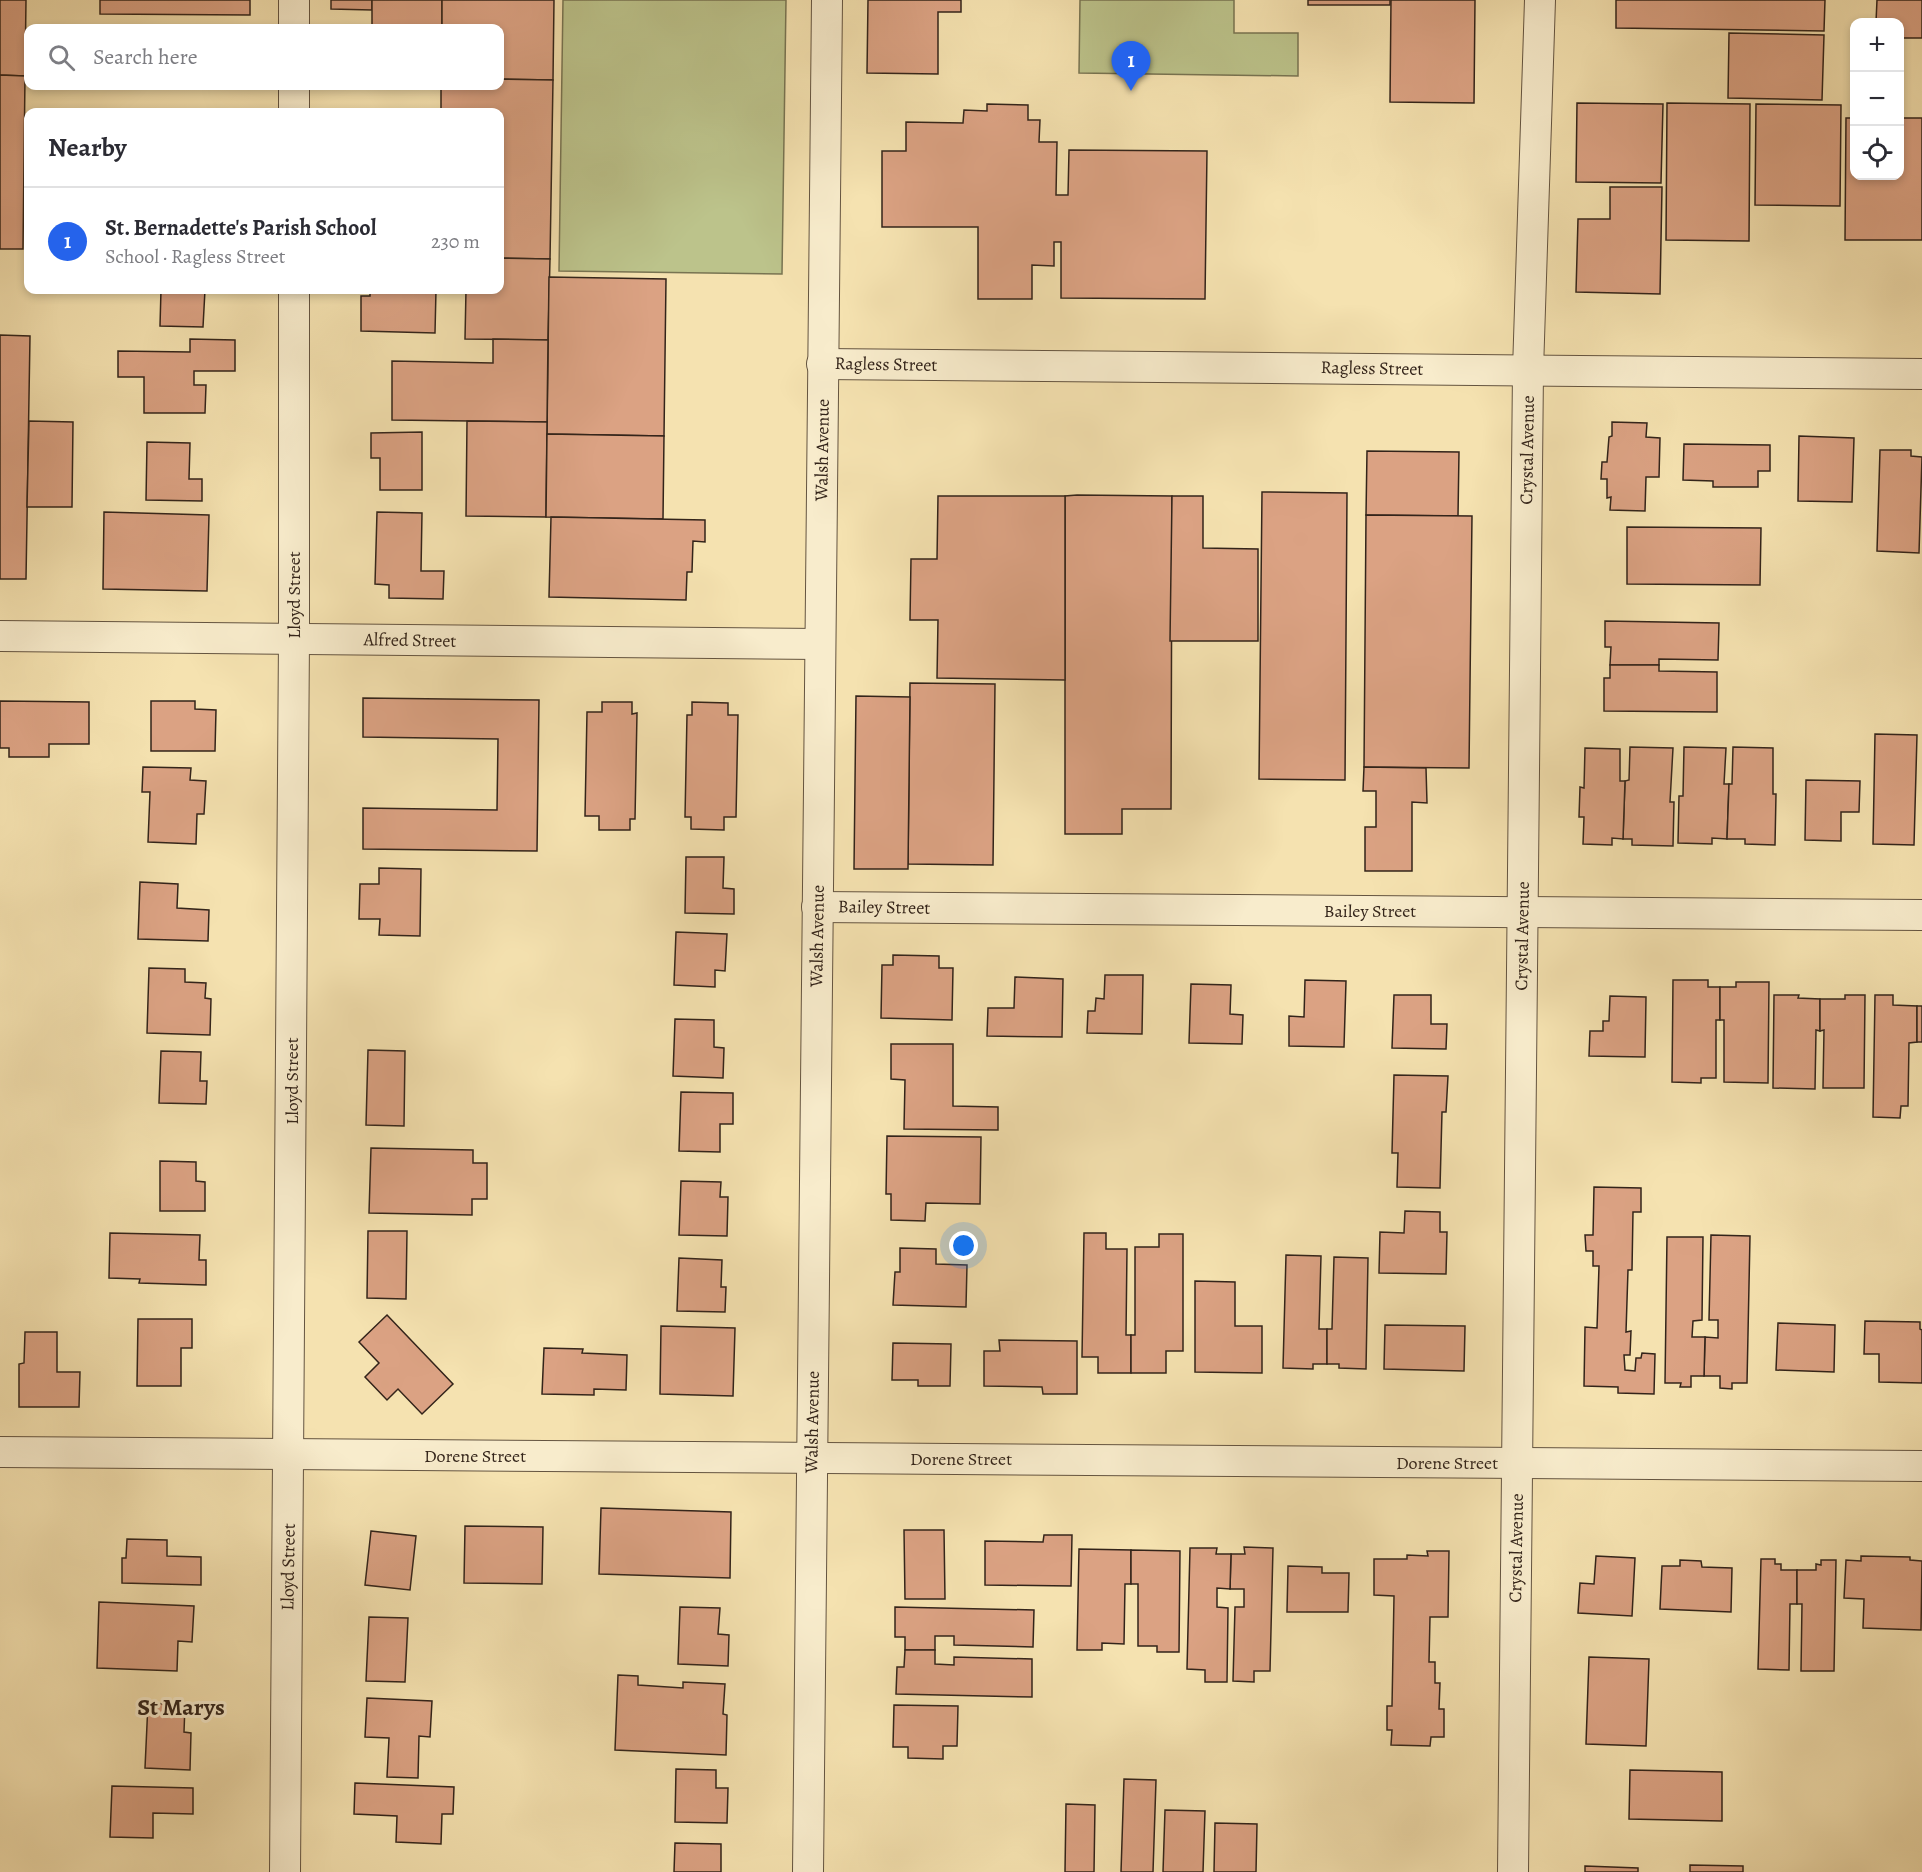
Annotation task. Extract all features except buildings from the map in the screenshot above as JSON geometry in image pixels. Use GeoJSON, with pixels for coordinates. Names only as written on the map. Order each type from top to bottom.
{"type":"FeatureCollection","features":[{"type":"Feature","properties":{"kind":"street"},"geometry":{"type":"LineString","coordinates":[[294,0],[294,24]]}},
{"type":"Feature","properties":{"kind":"street","name":"Walsh Avenue"},"geometry":{"type":"LineString","coordinates":[[808,1872],[826,0]]}},
{"type":"Feature","properties":{"kind":"street","name":"Crystal Avenue"},"geometry":{"type":"LineString","coordinates":[[1513,1872],[1528,370],[1540,0]]}},
{"type":"Feature","properties":{"kind":"street"},"geometry":{"type":"LineString","coordinates":[[294,90],[294,108]]}},
{"type":"Feature","properties":{"kind":"street","name":"Lloyd Street"},"geometry":{"type":"LineString","coordinates":[[285,1872],[294,638],[294,294]]}},
{"type":"Feature","properties":{"kind":"street","name":"Ragless Street"},"geometry":{"type":"LineString","coordinates":[[822,364],[1922,374]]}},
{"type":"Feature","properties":{"kind":"street","name":"Alfred Street"},"geometry":{"type":"LineString","coordinates":[[0,636],[820,644]]}},
{"type":"Feature","properties":{"kind":"street","name":"Bailey Street"},"geometry":{"type":"LineString","coordinates":[[817,907],[1922,915]]}},
{"type":"Feature","properties":{"kind":"street","name":"Dorene Street"},"geometry":{"type":"LineString","coordinates":[[0,1452],[1922,1466]]}},
{"type":"Feature","properties":{"kind":"green space"},"geometry":{"type":"Polygon","coordinates":[[[563,0],[786,0],[782,274],[559,271],[563,0]]]}},
{"type":"Feature","properties":{"kind":"green space"},"geometry":{"type":"Polygon","coordinates":[[[1080,0],[1234,0],[1234,33],[1298,33],[1298,76],[1079,73],[1080,0]]]}},
{"type":"Feature","properties":{"kind":"place","name":"St. Bernadette's Parish School"},"geometry":{"type":"Point","coordinates":[1131,91]}},
{"type":"Feature","properties":{"kind":"district","name":"St Marys"},"geometry":{"type":"Point","coordinates":[181,1707]}}]}
